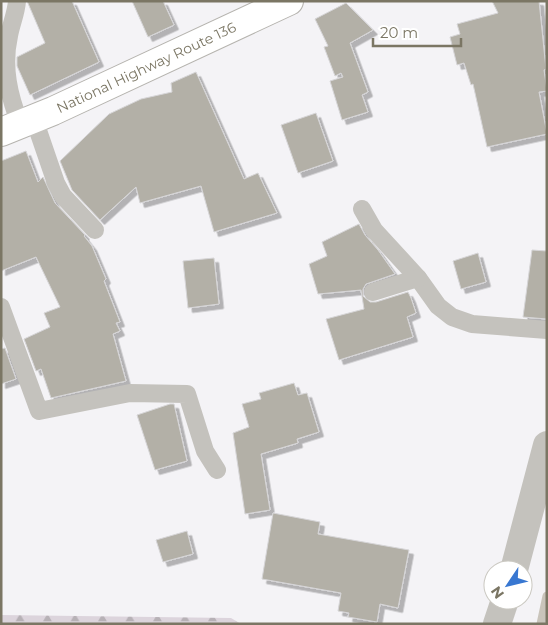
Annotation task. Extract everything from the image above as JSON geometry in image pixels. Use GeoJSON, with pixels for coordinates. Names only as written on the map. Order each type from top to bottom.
{"type":"FeatureCollection","features":[{"type":"Feature","properties":{"kind":"highway","name":"National Highway Route 136"},"geometry":{"type":"LineString","coordinates":[[18,125],[289,1]]}},
{"type":"Feature","properties":{"kind":"street"},"geometry":{"type":"LineString","coordinates":[[517,560],[547,445]]}},
{"type":"Feature","properties":{"kind":"street"},"geometry":{"type":"LineString","coordinates":[[497,624],[502,610]]}},
{"type":"Feature","properties":{"kind":"lane"},"geometry":{"type":"LineString","coordinates":[[17,1],[14,22],[8,36],[6,70],[8,87],[18,125],[60,190],[95,230]]}},
{"type":"Feature","properties":{"kind":"lane"},"geometry":{"type":"LineString","coordinates":[[362,208],[374,230],[418,278],[438,306],[452,317],[472,324],[547,330]]}},
{"type":"Feature","properties":{"kind":"lane"},"geometry":{"type":"LineString","coordinates":[[374,292],[418,278]]}},
{"type":"Feature","properties":{"kind":"lane"},"geometry":{"type":"LineString","coordinates":[[1,307],[39,411],[130,393],[187,394],[205,451],[217,470]]}},
{"type":"Feature","properties":{"kind":"green space"},"geometry":{"type":"Polygon","coordinates":[[[1,615],[231,618],[241,624],[1,624],[1,615]]]}},
{"type":"Feature","properties":{"kind":"building"},"geometry":{"type":"Polygon","coordinates":[[[27,1],[72,1],[99,62],[30,95],[17,66],[17,57],[45,43],[27,1]]]}},
{"type":"Feature","properties":{"kind":"building"},"geometry":{"type":"Polygon","coordinates":[[[132,1],[163,1],[174,25],[148,37],[132,1]]]}},
{"type":"Feature","properties":{"kind":"building"},"geometry":{"type":"Polygon","coordinates":[[[492,1],[539,1],[547,91],[539,92],[547,134],[487,147],[473,84],[471,85],[464,63],[457,65],[450,37],[460,34],[457,24],[498,13],[492,1]]]}},
{"type":"Feature","properties":{"kind":"building"},"geometry":{"type":"Polygon","coordinates":[[[346,3],[373,30],[350,43],[368,92],[362,95],[368,112],[342,120],[330,81],[343,77],[341,73],[335,76],[324,47],[328,46],[315,19],[346,3]]]}},
{"type":"Feature","properties":{"kind":"building"},"geometry":{"type":"Polygon","coordinates":[[[196,72],[244,179],[258,173],[277,213],[214,232],[201,186],[140,203],[136,187],[100,220],[72,190],[60,161],[109,114],[141,99],[172,92],[171,83],[196,72]]]}},
{"type":"Feature","properties":{"kind":"building"},"geometry":{"type":"Polygon","coordinates":[[[316,113],[333,161],[298,173],[281,125],[316,113]]]}},
{"type":"Feature","properties":{"kind":"building"},"geometry":{"type":"Polygon","coordinates":[[[26,151],[38,182],[43,177],[55,203],[85,235],[92,246],[106,279],[104,281],[120,322],[116,323],[120,331],[113,334],[126,381],[51,398],[41,369],[36,371],[24,339],[50,327],[44,313],[60,307],[36,257],[1,271],[1,161],[26,151]]]}},
{"type":"Feature","properties":{"kind":"building"},"geometry":{"type":"Polygon","coordinates":[[[359,224],[365,235],[395,274],[366,284],[363,289],[363,296],[370,302],[376,302],[408,292],[416,313],[407,317],[413,337],[339,360],[326,319],[364,309],[361,290],[318,294],[309,264],[327,256],[322,242],[359,224]]]}},
{"type":"Feature","properties":{"kind":"building"},"geometry":{"type":"Polygon","coordinates":[[[532,250],[547,251],[547,319],[523,317],[532,250]]]}},
{"type":"Feature","properties":{"kind":"building"},"geometry":{"type":"Polygon","coordinates":[[[478,253],[486,282],[461,289],[453,261],[478,253]]]}},
{"type":"Feature","properties":{"kind":"building"},"geometry":{"type":"Polygon","coordinates":[[[214,258],[219,304],[188,308],[183,261],[214,258]]]}},
{"type":"Feature","properties":{"kind":"building"},"geometry":{"type":"Polygon","coordinates":[[[5,348],[16,379],[1,384],[1,349],[5,348]]]}},
{"type":"Feature","properties":{"kind":"building"},"geometry":{"type":"Polygon","coordinates":[[[294,383],[298,395],[307,393],[319,432],[297,439],[298,443],[261,454],[270,510],[245,514],[233,433],[249,427],[242,404],[261,399],[259,393],[294,383]]]}},
{"type":"Feature","properties":{"kind":"building"},"geometry":{"type":"Polygon","coordinates":[[[174,404],[187,461],[155,470],[137,415],[174,404]]]}},
{"type":"Feature","properties":{"kind":"building"},"geometry":{"type":"Polygon","coordinates":[[[273,513],[320,522],[318,534],[409,550],[398,608],[380,604],[377,622],[348,617],[349,613],[338,611],[341,593],[262,579],[273,513]]]}},
{"type":"Feature","properties":{"kind":"building"},"geometry":{"type":"Polygon","coordinates":[[[187,531],[193,554],[163,562],[156,540],[187,531]]]}},
{"type":"Feature","properties":{"kind":"waterway"},"geometry":{"type":"LineString","coordinates":[[541,624],[547,596]]}}]}
